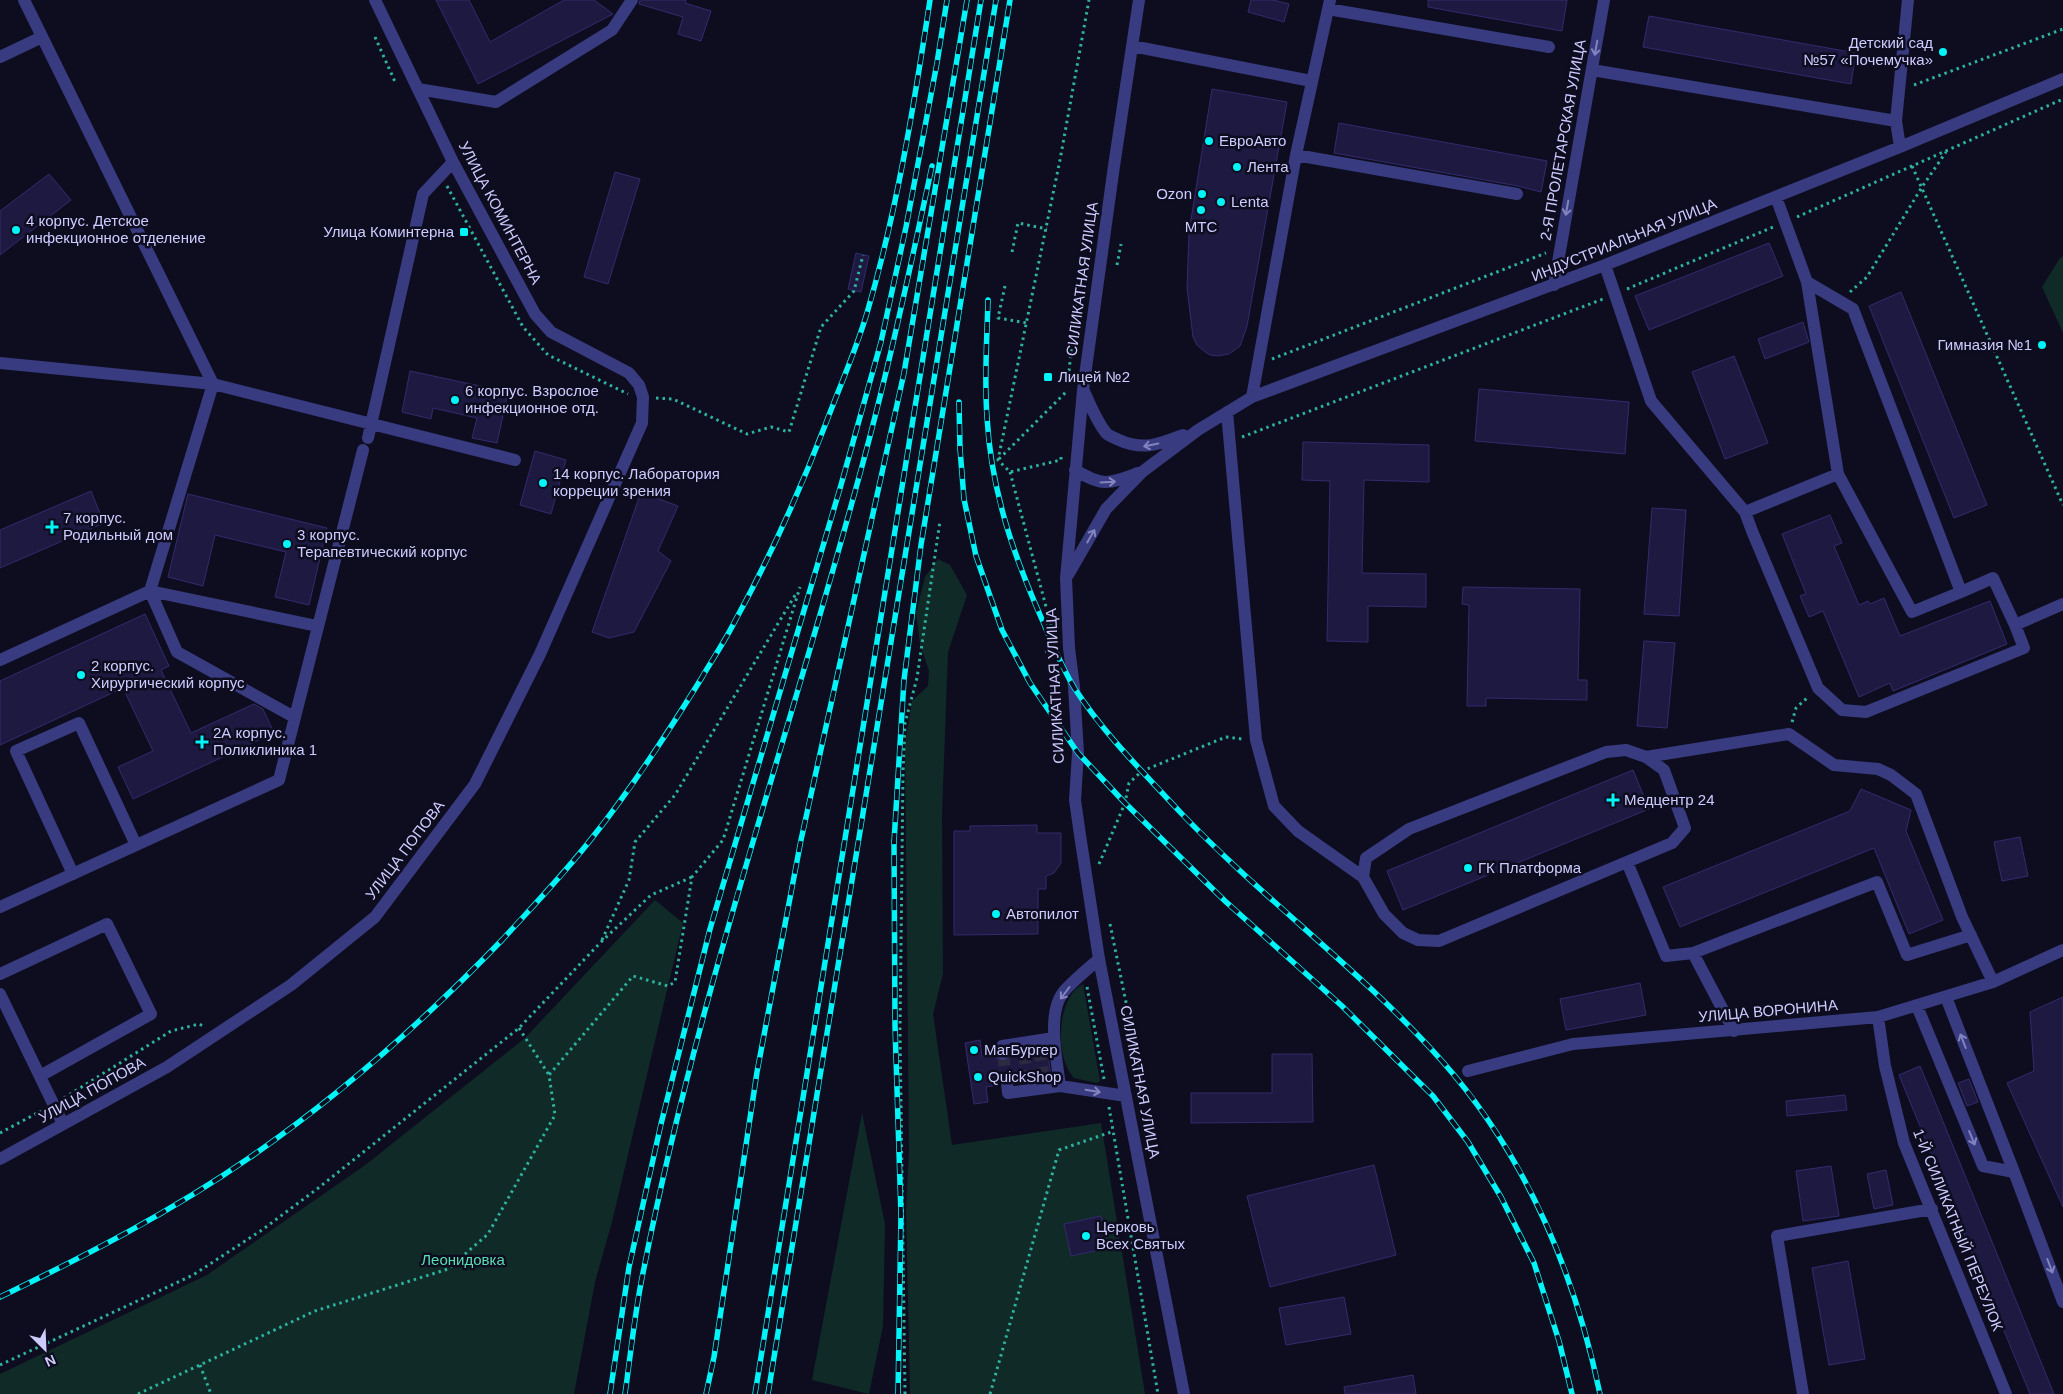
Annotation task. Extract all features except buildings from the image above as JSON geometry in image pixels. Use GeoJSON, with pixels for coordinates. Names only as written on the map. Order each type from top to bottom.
{"type":"FeatureCollection","features":[{"type":"Feature","properties":{"kind":"street"},"geometry":{"type":"LineString","coordinates":[[24,0],[213,384],[150,591],[177,652],[294,717]]}},
{"type":"Feature","properties":{"kind":"street","name":"УЛИЦА КОМИНТЕРНА"},"geometry":{"type":"LineString","coordinates":[[375,0],[416,93],[445,167],[535,314],[551,332],[629,373],[639,385],[643,397]]}},
{"type":"Feature","properties":{"kind":"street"},"geometry":{"type":"LineString","coordinates":[[416,93],[496,102],[612,30],[632,0]]}},
{"type":"Feature","properties":{"kind":"street","name":"СИЛИКАТНАЯ УЛИЦА"},"geometry":{"type":"LineString","coordinates":[[1139,0],[1083,390],[1066,578],[1069,648],[1074,687],[1078,753],[1075,800],[1099,959],[1184,1394]]}},
{"type":"Feature","properties":{"kind":"street","name":"2-Я ПРОЛЕТАРСКАЯ УЛИЦА"},"geometry":{"type":"LineString","coordinates":[[1554,285],[1604,0]]}},
{"type":"Feature","properties":{"kind":"street"},"geometry":{"type":"LineString","coordinates":[[1900,148],[1896,121],[1908,0]]}},
{"type":"Feature","properties":{"kind":"street"},"geometry":{"type":"LineString","coordinates":[[1252,397],[1296,155],[1329,5],[1549,47]]}},
{"type":"Feature","properties":{"kind":"street"},"geometry":{"type":"LineString","coordinates":[[0,57],[42,37]]}},
{"type":"Feature","properties":{"kind":"street"},"geometry":{"type":"LineString","coordinates":[[1132,46],[1311,81]]}},
{"type":"Feature","properties":{"kind":"street"},"geometry":{"type":"LineString","coordinates":[[1592,70],[1896,121]]}},
{"type":"Feature","properties":{"kind":"street","name":"ИНДУСТРИАЛЬНАЯ УЛИЦА"},"geometry":{"type":"LineString","coordinates":[[1066,578],[1106,509],[1142,472],[1198,430],[1252,397],[1605,265],[1900,148],[2063,78]]}},
{"type":"Feature","properties":{"kind":"street"},"geometry":{"type":"LineString","coordinates":[[1296,155],[1518,194]]}},
{"type":"Feature","properties":{"kind":"street"},"geometry":{"type":"LineString","coordinates":[[0,907],[279,780],[317,626],[371,423],[423,194],[445,167]]}},
{"type":"Feature","properties":{"kind":"street"},"geometry":{"type":"LineString","coordinates":[[1605,265],[1652,401],[1745,512],[1818,688],[1842,710],[1866,712],[2024,648],[1993,578],[1912,612],[1838,474],[1806,282],[1776,197]]}},
{"type":"Feature","properties":{"kind":"street"},"geometry":{"type":"LineString","coordinates":[[1806,282],[1853,309],[1961,592]]}},
{"type":"Feature","properties":{"kind":"street"},"geometry":{"type":"LineString","coordinates":[[0,363],[213,384],[514,460]]}},
{"type":"Feature","properties":{"kind":"street","name":"ИНДУСТРИАЛЬНАЯ УЛИЦА"},"geometry":{"type":"LineString","coordinates":[[1083,390],[1107,435],[1121,441],[1142,447],[1162,443],[1198,430]]}},
{"type":"Feature","properties":{"kind":"street","name":"УЛИЦА ПОПОВА"},"geometry":{"type":"LineString","coordinates":[[0,1159],[167,1067],[291,985],[375,917],[475,784],[540,654],[642,423],[643,397]]}},
{"type":"Feature","properties":{"kind":"street"},"geometry":{"type":"LineString","coordinates":[[1227,412],[1256,740],[1274,806],[1298,831],[1363,877],[1384,914],[1402,933],[1418,940],[1439,941],[1672,843],[1685,828],[1664,770],[1646,757],[1626,750],[1606,752],[1409,829],[1366,858],[1363,877]]}},
{"type":"Feature","properties":{"kind":"street","name":"ИНДУСТРИАЛЬНАЯ УЛИЦА"},"geometry":{"type":"LineString","coordinates":[[1075,470],[1094,481],[1106,483],[1142,472]]}},
{"type":"Feature","properties":{"kind":"street"},"geometry":{"type":"LineString","coordinates":[[1745,512],[1838,474]]}},
{"type":"Feature","properties":{"kind":"street"},"geometry":{"type":"LineString","coordinates":[[0,660],[150,591],[317,626]]}},
{"type":"Feature","properties":{"kind":"street"},"geometry":{"type":"LineString","coordinates":[[2015,625],[2063,604]]}},
{"type":"Feature","properties":{"kind":"street"},"geometry":{"type":"LineString","coordinates":[[73,874],[16,751],[80,723],[136,845]]}},
{"type":"Feature","properties":{"kind":"street"},"geometry":{"type":"LineString","coordinates":[[1646,757],[1789,734],[1834,765],[1878,769],[1891,775],[1916,794],[1952,892],[1993,982]]}},
{"type":"Feature","properties":{"kind":"street"},"geometry":{"type":"LineString","coordinates":[[1627,862],[1666,956],[1693,953],[1877,882],[1906,955],[1971,935]]}},
{"type":"Feature","properties":{"kind":"street"},"geometry":{"type":"LineString","coordinates":[[0,974],[108,924],[151,1014],[40,1076]]}},
{"type":"Feature","properties":{"kind":"street","name":"УЛИЦА ВОРОНИНА"},"geometry":{"type":"LineString","coordinates":[[1468,1071],[1573,1044],[1878,1017],[1993,982],[2063,950]]}},
{"type":"Feature","properties":{"kind":"street"},"geometry":{"type":"LineString","coordinates":[[1693,953],[1734,1030]]}},
{"type":"Feature","properties":{"kind":"street"},"geometry":{"type":"LineString","coordinates":[[1060,1086],[1054,1038],[1056,1010],[1062,994],[1099,959]]}},
{"type":"Feature","properties":{"kind":"street"},"geometry":{"type":"LineString","coordinates":[[0,994],[63,1124]]}},
{"type":"Feature","properties":{"kind":"street"},"geometry":{"type":"LineString","coordinates":[[1946,996],[2063,1302]]}},
{"type":"Feature","properties":{"kind":"street"},"geometry":{"type":"LineString","coordinates":[[1917,1006],[1983,1166],[2014,1172]]}},
{"type":"Feature","properties":{"kind":"street","name":"1-Й СИЛИКАТНЫЙ ПЕРЕУЛОК"},"geometry":{"type":"LineString","coordinates":[[1878,1017],[1885,1066],[1904,1143],[2006,1394]]}},
{"type":"Feature","properties":{"kind":"street"},"geometry":{"type":"LineString","coordinates":[[1003,1054],[1002,1046],[1023,1047],[1039,1045],[1054,1038]]}},
{"type":"Feature","properties":{"kind":"street"},"geometry":{"type":"LineString","coordinates":[[1007,1083],[1008,1093],[1044,1083],[1126,1096]]}},
{"type":"Feature","properties":{"kind":"street"},"geometry":{"type":"LineString","coordinates":[[1803,1394],[1777,1236],[1932,1209]]}},
{"type":"Feature","properties":{"kind":"path"},"geometry":{"type":"LineString","coordinates":[[998,460],[1047,228],[1089,0]]}},
{"type":"Feature","properties":{"kind":"path"},"geometry":{"type":"LineString","coordinates":[[1899,91],[2063,29]]}},
{"type":"Feature","properties":{"kind":"path"},"geometry":{"type":"LineString","coordinates":[[373,34],[396,84]]}},
{"type":"Feature","properties":{"kind":"path"},"geometry":{"type":"LineString","coordinates":[[1230,442],[1614,295],[1786,222],[2063,99]]}},
{"type":"Feature","properties":{"kind":"path"},"geometry":{"type":"LineString","coordinates":[[1840,301],[1867,278],[1946,151]]}},
{"type":"Feature","properties":{"kind":"path"},"geometry":{"type":"LineString","coordinates":[[1912,166],[2063,505]]}},
{"type":"Feature","properties":{"kind":"path"},"geometry":{"type":"LineString","coordinates":[[1012,252],[1018,222],[1047,228]]}},
{"type":"Feature","properties":{"kind":"path"},"geometry":{"type":"LineString","coordinates":[[1257,365],[1561,247]]}},
{"type":"Feature","properties":{"kind":"path"},"geometry":{"type":"LineString","coordinates":[[643,397],[673,398],[747,434],[771,427],[789,432],[822,327],[854,291],[862,255]]}},
{"type":"Feature","properties":{"kind":"path"},"geometry":{"type":"LineString","coordinates":[[1004,286],[998,318],[1027,324]]}},
{"type":"Feature","properties":{"kind":"path"},"geometry":{"type":"LineString","coordinates":[[998,460],[1067,390],[1066,399]]}},
{"type":"Feature","properties":{"kind":"path"},"geometry":{"type":"LineString","coordinates":[[998,460],[1010,472],[1061,460],[1062,452]]}},
{"type":"Feature","properties":{"kind":"path"},"geometry":{"type":"LineString","coordinates":[[905,1394],[900,1032],[903,772],[905,723],[917,678],[940,521]]}},
{"type":"Feature","properties":{"kind":"path"},"geometry":{"type":"LineString","coordinates":[[0,1365],[193,1275],[262,1230],[317,1189],[519,1028],[600,943],[650,895],[692,877],[723,840],[800,587],[675,796],[635,842],[629,880],[600,943]]}},
{"type":"Feature","properties":{"kind":"path"},"geometry":{"type":"LineString","coordinates":[[1789,734],[1796,708],[1818,688]]}},
{"type":"Feature","properties":{"kind":"path"},"geometry":{"type":"LineString","coordinates":[[1099,866],[1125,803],[1129,783],[1142,771],[1226,737],[1256,740]]}},
{"type":"Feature","properties":{"kind":"path"},"geometry":{"type":"LineString","coordinates":[[549,1075],[633,976],[668,986],[675,982],[692,877]]}},
{"type":"Feature","properties":{"kind":"path"},"geometry":{"type":"LineString","coordinates":[[990,1394],[1059,1150],[1150,1120],[1108,915]]}},
{"type":"Feature","properties":{"kind":"path"},"geometry":{"type":"LineString","coordinates":[[0,1133],[54,1104],[171,1031],[199,1024],[218,1033]]}},
{"type":"Feature","properties":{"kind":"path"},"geometry":{"type":"LineString","coordinates":[[138,1394],[315,1312],[448,1269],[488,1234],[555,1115],[549,1075],[519,1028]]}},
{"type":"Feature","properties":{"kind":"path"},"geometry":{"type":"LineString","coordinates":[[200,1365],[211,1394]]}},
{"type":"Feature","properties":{"kind":"green space"},"geometry":{"type":"Polygon","coordinates":[[[2063,256],[2063,333],[2042,287],[2063,256]]]}},
{"type":"Feature","properties":{"kind":"green space"},"geometry":{"type":"Polygon","coordinates":[[[938,559],[950,565],[967,595],[948,652],[942,814],[943,974],[933,1014],[952,1145],[1101,1123],[1145,1394],[910,1394],[906,1209],[909,1150],[905,744],[912,701],[928,686],[929,671],[920,644],[916,613],[925,577],[938,559]],[[1101,1216],[1064,1224],[1071,1256],[1108,1248],[1101,1216]]]}},
{"type":"Feature","properties":{"kind":"green space","name":"Леонидовка"},"geometry":{"type":"Polygon","coordinates":[[[655,900],[683,923],[612,1222],[595,1282],[574,1394],[0,1394],[0,1374],[207,1275],[364,1166],[525,1038],[655,900]]]}},
{"type":"Feature","properties":{"kind":"green space"},"geometry":{"type":"Polygon","coordinates":[[[1083,984],[1100,1081],[1097,1083],[1074,1078],[1068,1070],[1062,1047],[1061,1035],[1064,1010],[1074,991],[1083,984]]]}},
{"type":"Feature","properties":{"kind":"green space"},"geometry":{"type":"Polygon","coordinates":[[[862,1113],[885,1224],[883,1326],[869,1394],[812,1380],[862,1113]]]}},
{"type":"Feature","properties":{"kind":"tunnel"},"geometry":{"type":"LineString","coordinates":[[1039,1049],[1044,1078]]}},
{"type":"Feature","properties":{"kind":"tunnel"},"geometry":{"type":"LineString","coordinates":[[1024,1052],[1028,1081]]}},
{"type":"Feature","properties":{"kind":"tunnel"},"geometry":{"type":"LineString","coordinates":[[1003,1054],[1007,1083]]}},
{"type":"Feature","properties":{"kind":"railway"},"geometry":{"type":"LineString","coordinates":[[0,1297],[64,1266],[189,1197],[283,1134],[350,1082],[413,1027],[503,939],[559,877],[621,800],[688,700],[748,597],[795,499],[848,368],[878,275],[896,197],[930,0]]}},
{"type":"Feature","properties":{"kind":"railway"},"geometry":{"type":"LineString","coordinates":[[610,1394],[629,1267],[661,1124],[710,929],[841,485],[881,342],[906,227],[947,0]]}},
{"type":"Feature","properties":{"kind":"railway"},"geometry":{"type":"LineString","coordinates":[[706,1394],[714,1357],[757,1072],[801,840],[904,373],[967,0]]}},
{"type":"Feature","properties":{"kind":"railway"},"geometry":{"type":"LineString","coordinates":[[755,1394],[981,0]]}},
{"type":"Feature","properties":{"kind":"railway"},"geometry":{"type":"LineString","coordinates":[[768,1394],[996,0]]}},
{"type":"Feature","properties":{"kind":"railway"},"geometry":{"type":"LineString","coordinates":[[898,1394],[901,1215],[895,1026],[894,842],[904,680],[921,545],[1010,0]]}},
{"type":"Feature","properties":{"kind":"railway"},"geometry":{"type":"LineString","coordinates":[[625,1394],[641,1283],[665,1169],[689,1071],[715,973],[829,585],[867,448],[897,327],[932,166]]}},
{"type":"Feature","properties":{"kind":"railway"},"geometry":{"type":"LineString","coordinates":[[988,300],[986,402],[993,471],[1006,523],[1023,574],[1062,665],[1075,689],[1112,738],[1181,813],[1246,876],[1346,966],[1411,1028],[1472,1097],[1522,1175],[1543,1217],[1561,1259],[1576,1303],[1600,1394]]}},
{"type":"Feature","properties":{"kind":"railway"},"geometry":{"type":"LineString","coordinates":[[959,402],[964,499],[976,556],[1002,630],[1030,683],[1078,753],[1125,803],[1225,901],[1342,1006],[1433,1096],[1468,1142],[1501,1197],[1534,1263],[1559,1341],[1572,1394]]}},
{"type":"Feature","properties":{"kind":"place","name":"Детский сад №57 «Почемучка»"},"geometry":{"type":"Point","coordinates":[1943,52]}},
{"type":"Feature","properties":{"kind":"place","name":"ЕвроАвто"},"geometry":{"type":"Point","coordinates":[1209,141]}},
{"type":"Feature","properties":{"kind":"place","name":"Лента"},"geometry":{"type":"Point","coordinates":[1237,167]}},
{"type":"Feature","properties":{"kind":"place","name":"Ozon"},"geometry":{"type":"Point","coordinates":[1202,194]}},
{"type":"Feature","properties":{"kind":"place","name":"Lenta"},"geometry":{"type":"Point","coordinates":[1221,202]}},
{"type":"Feature","properties":{"kind":"place","name":"МТС"},"geometry":{"type":"Point","coordinates":[1201,210]}},
{"type":"Feature","properties":{"kind":"place","name":"4 корпус. Детское инфекционное отделение"},"geometry":{"type":"Point","coordinates":[16,230]}},
{"type":"Feature","properties":{"kind":"place","name":"Улица Коминтерна"},"geometry":{"type":"Point","coordinates":[464,232]}},
{"type":"Feature","properties":{"kind":"place","name":"Гимназия №1"},"geometry":{"type":"Point","coordinates":[2042,345]}},
{"type":"Feature","properties":{"kind":"place","name":"Лицей №2"},"geometry":{"type":"Point","coordinates":[1048,377]}},
{"type":"Feature","properties":{"kind":"place","name":"6 корпус. Взрослое инфекционное отд."},"geometry":{"type":"Point","coordinates":[455,400]}},
{"type":"Feature","properties":{"kind":"place","name":"14 корпус. Лаборатория корреции зрения"},"geometry":{"type":"Point","coordinates":[543,483]}},
{"type":"Feature","properties":{"kind":"place","name":"7 корпус. Родильный дом"},"geometry":{"type":"Point","coordinates":[52,527]}},
{"type":"Feature","properties":{"kind":"place","name":"3 корпус. Терапевтический корпус"},"geometry":{"type":"Point","coordinates":[287,544]}},
{"type":"Feature","properties":{"kind":"place","name":"2 корпус. Хирургический корпус"},"geometry":{"type":"Point","coordinates":[81,675]}},
{"type":"Feature","properties":{"kind":"place","name":"2А корпус. Поликлиника 1"},"geometry":{"type":"Point","coordinates":[202,742]}},
{"type":"Feature","properties":{"kind":"place","name":"Медцентр 24"},"geometry":{"type":"Point","coordinates":[1613,800]}},
{"type":"Feature","properties":{"kind":"place","name":"ГК Платформа"},"geometry":{"type":"Point","coordinates":[1468,868]}},
{"type":"Feature","properties":{"kind":"place","name":"Автопилот"},"geometry":{"type":"Point","coordinates":[996,914]}},
{"type":"Feature","properties":{"kind":"place","name":"МагБургер"},"geometry":{"type":"Point","coordinates":[974,1050]}},
{"type":"Feature","properties":{"kind":"place","name":"QuickShop"},"geometry":{"type":"Point","coordinates":[978,1077]}},
{"type":"Feature","properties":{"kind":"place","name":"Церковь Всех Святых"},"geometry":{"type":"Point","coordinates":[1086,1236]}}]}
